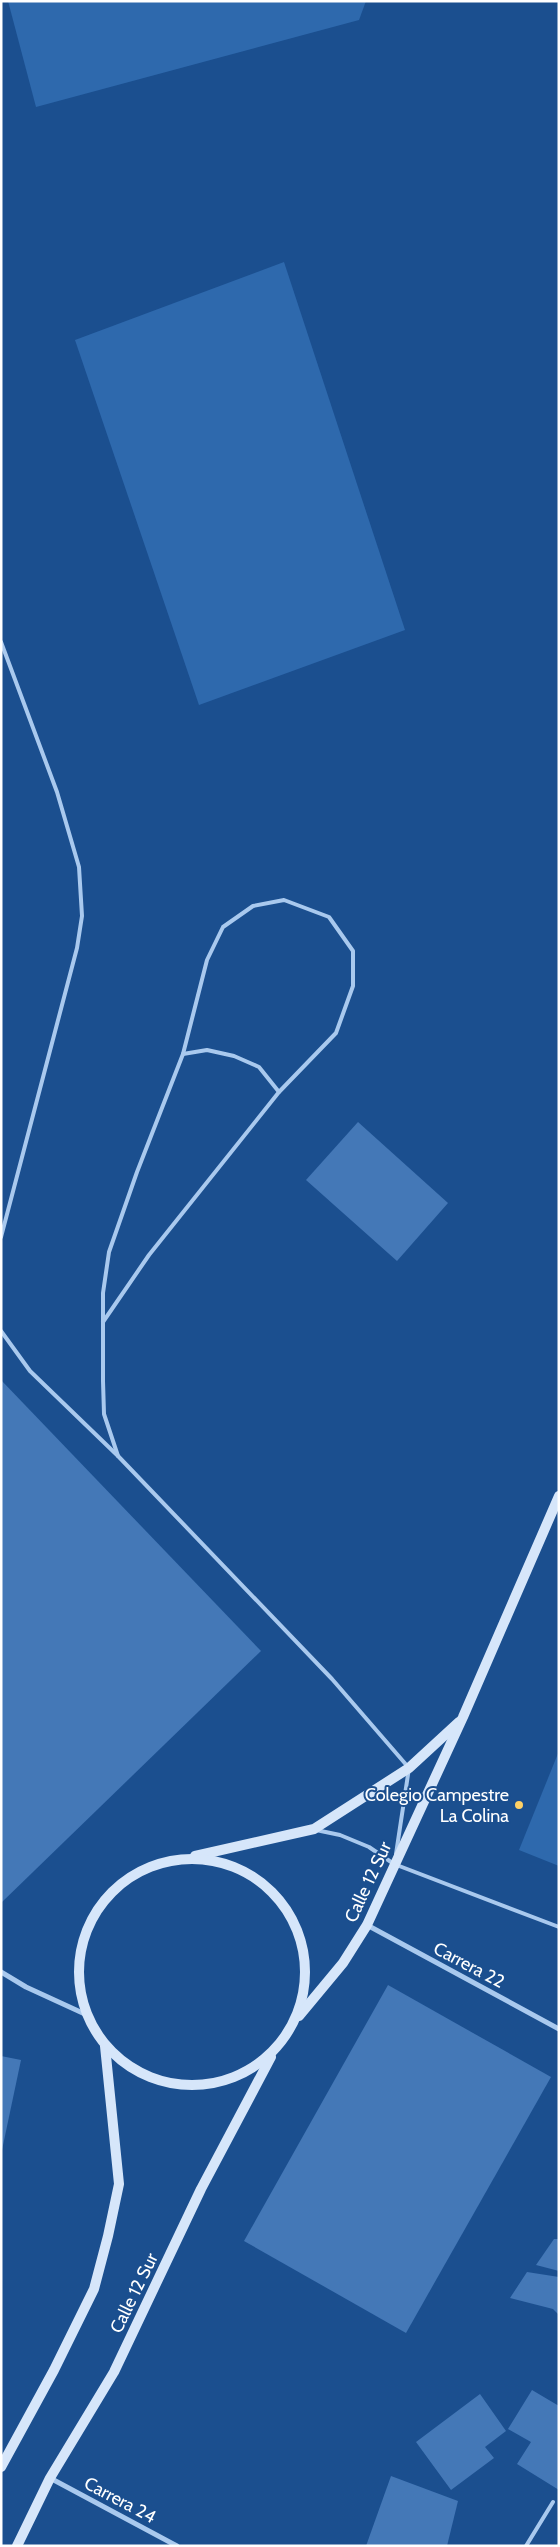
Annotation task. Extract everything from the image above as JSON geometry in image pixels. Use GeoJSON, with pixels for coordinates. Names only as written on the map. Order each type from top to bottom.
{"type":"FeatureCollection","features":[{"type":"Feature","properties":{"kind":"main road","name":"Calle 12 Sur"},"geometry":{"type":"LineString","coordinates":[[295,2021],[343,1963],[367,1925],[463,1717],[559,1496]]}},
{"type":"Feature","properties":{"kind":"main road","name":"Calle 12 Sur"},"geometry":{"type":"LineString","coordinates":[[105,2046],[86,2014],[79,1979],[82,1944],[96,1911],[120,1883],[151,1865],[314,1829],[409,1768],[463,1717]]}},
{"type":"Feature","properties":{"kind":"main road"},"geometry":{"type":"LineString","coordinates":[[105,2046],[124,2064],[148,2078],[174,2085],[202,2086],[228,2081],[253,2069],[274,2051],[295,2021],[305,1988],[305,1954],[295,1923],[276,1894],[243,1870],[219,1861],[186,1858]]}},
{"type":"Feature","properties":{"kind":"main road"},"geometry":{"type":"LineString","coordinates":[[1,2467],[54,2370],[94,2289],[108,2236],[119,2184],[105,2046]]}},
{"type":"Feature","properties":{"kind":"main road","name":"Calle 12 Sur"},"geometry":{"type":"LineString","coordinates":[[17,2546],[50,2478],[114,2372],[201,2190],[274,2051]]}},
{"type":"Feature","properties":{"kind":"street","name":"Carrera 22"},"geometry":{"type":"LineString","coordinates":[[367,1925],[559,2029]]}},
{"type":"Feature","properties":{"kind":"street"},"geometry":{"type":"LineString","coordinates":[[1,1972],[26,1987],[86,2014]]}},
{"type":"Feature","properties":{"kind":"street","name":"Carrera 24"},"geometry":{"type":"LineString","coordinates":[[50,2478],[177,2546]]}},
{"type":"Feature","properties":{"kind":"lane"},"geometry":{"type":"LineString","coordinates":[[1,642],[57,792],[79,867],[82,916],[77,948],[1,1237]]}},
{"type":"Feature","properties":{"kind":"lane"},"geometry":{"type":"LineString","coordinates":[[103,1322],[149,1255],[279,1092],[336,1033],[353,986],[353,951],[329,917],[284,900],[253,906],[223,927],[207,960],[183,1054],[136,1172],[109,1252],[103,1293],[103,1322],[104,1414],[118,1456]]}},
{"type":"Feature","properties":{"kind":"lane"},"geometry":{"type":"LineString","coordinates":[[183,1054],[207,1050],[234,1056],[259,1067],[279,1092]]}},
{"type":"Feature","properties":{"kind":"lane"},"geometry":{"type":"LineString","coordinates":[[1,1330],[30,1372],[118,1456],[332,1679],[409,1768],[394,1864]]}},
{"type":"Feature","properties":{"kind":"lane"},"geometry":{"type":"LineString","coordinates":[[314,1829],[340,1835],[369,1847],[394,1864],[559,1928]]}},
{"type":"Feature","properties":{"kind":"lane"},"geometry":{"type":"LineString","coordinates":[[526,2546],[553,2502]]}},
{"type":"Feature","properties":{"kind":"shaded area"},"geometry":{"type":"Polygon","coordinates":[[[8,1],[366,1],[359,20],[36,107],[8,1]]]}},
{"type":"Feature","properties":{"kind":"shaded area"},"geometry":{"type":"Polygon","coordinates":[[[284,262],[405,630],[199,705],[75,340],[284,262]]]}},
{"type":"Feature","properties":{"kind":"shaded area"},"geometry":{"type":"Polygon","coordinates":[[[559,1751],[559,1866],[519,1850],[559,1751]]]}},
{"type":"Feature","properties":{"kind":"building"},"geometry":{"type":"Polygon","coordinates":[[[358,1122],[448,1203],[397,1261],[306,1180],[358,1122]]]}},
{"type":"Feature","properties":{"kind":"building"},"geometry":{"type":"Polygon","coordinates":[[[1,1380],[261,1651],[1,1903],[1,1380]]]}},
{"type":"Feature","properties":{"kind":"building"},"geometry":{"type":"Polygon","coordinates":[[[388,1985],[551,2077],[406,2333],[244,2241],[388,1985]]]}},
{"type":"Feature","properties":{"kind":"building"},"geometry":{"type":"Polygon","coordinates":[[[1,2056],[21,2060],[2,2150],[1,2150],[1,2056]]]}},
{"type":"Feature","properties":{"kind":"building"},"geometry":{"type":"Polygon","coordinates":[[[554,2239],[559,2239],[559,2271],[536,2265],[554,2239]]]}},
{"type":"Feature","properties":{"kind":"building"},"geometry":{"type":"Polygon","coordinates":[[[527,2272],[559,2277],[559,2315],[553,2309],[510,2298],[527,2272]]]}},
{"type":"Feature","properties":{"kind":"building"},"geometry":{"type":"Polygon","coordinates":[[[532,2390],[559,2406],[559,2490],[517,2464],[531,2442],[508,2429],[532,2390]]]}},
{"type":"Feature","properties":{"kind":"building"},"geometry":{"type":"Polygon","coordinates":[[[480,2394],[506,2431],[485,2447],[494,2458],[451,2490],[416,2442],[480,2394]]]}},
{"type":"Feature","properties":{"kind":"building"},"geometry":{"type":"Polygon","coordinates":[[[391,2476],[458,2501],[447,2546],[366,2546],[391,2476]]]}},
{"type":"Feature","properties":{"kind":"place","name":"Colegio Campestre La Colina"},"geometry":{"type":"Point","coordinates":[519,1805]}}]}
